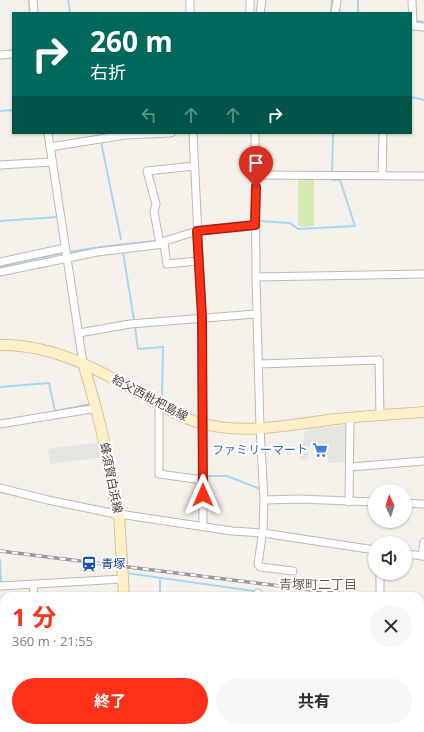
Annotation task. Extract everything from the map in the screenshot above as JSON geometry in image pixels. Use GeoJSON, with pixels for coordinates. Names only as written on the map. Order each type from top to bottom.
{"type":"FeatureCollection","features":[{"type":"Feature","properties":{"kind":"main road","name":"給父西枇杷島線"},"geometry":{"type":"LineString","coordinates":[[0,344],[16,345],[48,351],[83,363],[180,416],[202,424],[235,429],[260,428],[350,418],[424,412]]}},
{"type":"Feature","properties":{"kind":"main road","name":"蜂須賀白浜線"},"geometry":{"type":"LineString","coordinates":[[83,363],[97,408],[112,478],[118,514],[124,592]]}},
{"type":"Feature","properties":{"kind":"street"},"geometry":{"type":"LineString","coordinates":[[33,0],[34,12]]}},
{"type":"Feature","properties":{"kind":"street"},"geometry":{"type":"LineString","coordinates":[[190,0],[190,12]]}},
{"type":"Feature","properties":{"kind":"street"},"geometry":{"type":"LineString","coordinates":[[250,0],[250,12]]}},
{"type":"Feature","properties":{"kind":"street"},"geometry":{"type":"LineString","coordinates":[[260,12],[262,0]]}},
{"type":"Feature","properties":{"kind":"street"},"geometry":{"type":"LineString","coordinates":[[335,12],[336,0]]}},
{"type":"Feature","properties":{"kind":"street"},"geometry":{"type":"LineString","coordinates":[[412,0],[412,26],[424,28]]}},
{"type":"Feature","properties":{"kind":"street"},"geometry":{"type":"LineString","coordinates":[[0,55],[12,54]]}},
{"type":"Feature","properties":{"kind":"street"},"geometry":{"type":"LineString","coordinates":[[48,134],[83,363]]}},
{"type":"Feature","properties":{"kind":"street"},"geometry":{"type":"LineString","coordinates":[[50,147],[125,134]]}},
{"type":"Feature","properties":{"kind":"street"},"geometry":{"type":"LineString","coordinates":[[193,134],[198,261],[202,317],[203,526]]}},
{"type":"Feature","properties":{"kind":"street"},"geometry":{"type":"LineString","coordinates":[[255,134],[255,225],[258,364],[264,500],[263,533],[258,564],[260,567],[293,571]]}},
{"type":"Feature","properties":{"kind":"street"},"geometry":{"type":"LineString","coordinates":[[382,175],[383,134]]}},
{"type":"Feature","properties":{"kind":"street"},"geometry":{"type":"LineString","coordinates":[[0,165],[53,162]]}},
{"type":"Feature","properties":{"kind":"street"},"geometry":{"type":"LineString","coordinates":[[194,166],[147,171],[156,204],[154,212],[167,264],[198,261]]}},
{"type":"Feature","properties":{"kind":"street"},"geometry":{"type":"LineString","coordinates":[[256,174],[424,176]]}},
{"type":"Feature","properties":{"kind":"street"},"geometry":{"type":"LineString","coordinates":[[0,272],[97,252],[162,244],[165,241],[197,231],[255,225]]}},
{"type":"Feature","properties":{"kind":"street"},"geometry":{"type":"LineString","coordinates":[[0,262],[65,248]]}},
{"type":"Feature","properties":{"kind":"street"},"geometry":{"type":"LineString","coordinates":[[256,277],[424,274]]}},
{"type":"Feature","properties":{"kind":"street"},"geometry":{"type":"LineString","coordinates":[[79,333],[130,324],[202,317],[257,314]]}},
{"type":"Feature","properties":{"kind":"street"},"geometry":{"type":"LineString","coordinates":[[258,364],[379,360],[380,416]]}},
{"type":"Feature","properties":{"kind":"street"},"geometry":{"type":"LineString","coordinates":[[159,404],[159,474],[203,480]]}},
{"type":"Feature","properties":{"kind":"street"},"geometry":{"type":"LineString","coordinates":[[0,424],[97,408]]}},
{"type":"Feature","properties":{"kind":"street"},"geometry":{"type":"LineString","coordinates":[[349,502],[350,418]]}},
{"type":"Feature","properties":{"kind":"street"},"geometry":{"type":"LineString","coordinates":[[350,467],[424,461]]}},
{"type":"Feature","properties":{"kind":"street"},"geometry":{"type":"LineString","coordinates":[[0,488],[48,500],[118,514],[263,533],[368,549]]}},
{"type":"Feature","properties":{"kind":"street"},"geometry":{"type":"LineString","coordinates":[[264,500],[299,499],[368,502]]}},
{"type":"Feature","properties":{"kind":"street"},"geometry":{"type":"LineString","coordinates":[[412,503],[424,504]]}},
{"type":"Feature","properties":{"kind":"street"},"geometry":{"type":"LineString","coordinates":[[412,555],[423,556],[424,542]]}},
{"type":"Feature","properties":{"kind":"street"},"geometry":{"type":"LineString","coordinates":[[0,586],[123,579]]}},
{"type":"Feature","properties":{"kind":"street"},"geometry":{"type":"LineString","coordinates":[[380,580],[380,592]]}},
{"type":"Feature","properties":{"kind":"street"},"geometry":{"type":"LineString","coordinates":[[33,585],[34,592]]}},
{"type":"Feature","properties":{"kind":"green space"},"geometry":{"type":"Polygon","coordinates":[[[298,179],[314,179],[314,226],[300,227],[298,225],[298,179]]]}},
{"type":"Feature","properties":{"kind":"shaded area"},"geometry":{"type":"Polygon","coordinates":[[[349,425],[348,462],[328,463],[327,444],[308,446],[309,459],[300,460],[305,429],[349,425]]]}},
{"type":"Feature","properties":{"kind":"shaded area"},"geometry":{"type":"Polygon","coordinates":[[[101,442],[105,457],[50,464],[48,449],[101,442]]]}},
{"type":"Feature","properties":{"kind":"waterway"},"geometry":{"type":"LineString","coordinates":[[29,0],[30,12]]}},
{"type":"Feature","properties":{"kind":"waterway"},"geometry":{"type":"LineString","coordinates":[[68,0],[70,12]]}},
{"type":"Feature","properties":{"kind":"waterway"},"geometry":{"type":"LineString","coordinates":[[331,12],[332,0]]}},
{"type":"Feature","properties":{"kind":"waterway"},"geometry":{"type":"LineString","coordinates":[[358,0],[358,12]]}},
{"type":"Feature","properties":{"kind":"waterway"},"geometry":{"type":"LineString","coordinates":[[418,21],[424,22]]}},
{"type":"Feature","properties":{"kind":"waterway"},"geometry":{"type":"LineString","coordinates":[[412,97],[424,100]]}},
{"type":"Feature","properties":{"kind":"waterway"},"geometry":{"type":"LineString","coordinates":[[0,111],[12,110]]}},
{"type":"Feature","properties":{"kind":"waterway"},"geometry":{"type":"LineString","coordinates":[[332,173],[333,134]]}},
{"type":"Feature","properties":{"kind":"waterway"},"geometry":{"type":"LineString","coordinates":[[101,142],[121,239]]}},
{"type":"Feature","properties":{"kind":"waterway"},"geometry":{"type":"LineString","coordinates":[[259,221],[290,223],[298,229],[355,226],[340,180],[332,180],[332,178]]}},
{"type":"Feature","properties":{"kind":"waterway"},"geometry":{"type":"LineString","coordinates":[[0,221],[58,217]]}},
{"type":"Feature","properties":{"kind":"waterway"},"geometry":{"type":"LineString","coordinates":[[70,252],[155,241]]}},
{"type":"Feature","properties":{"kind":"waterway"},"geometry":{"type":"LineString","coordinates":[[123,252],[134,320]]}},
{"type":"Feature","properties":{"kind":"waterway"},"geometry":{"type":"LineString","coordinates":[[0,267],[62,253]]}},
{"type":"Feature","properties":{"kind":"waterway"},"geometry":{"type":"LineString","coordinates":[[135,327],[138,349],[163,347],[162,396]]}},
{"type":"Feature","properties":{"kind":"waterway"},"geometry":{"type":"LineString","coordinates":[[0,387],[49,383],[55,411],[91,404]]}},
{"type":"Feature","properties":{"kind":"waterway"},"geometry":{"type":"LineString","coordinates":[[206,476],[227,476],[260,489]]}},
{"type":"Feature","properties":{"kind":"waterway"},"geometry":{"type":"LineString","coordinates":[[0,560],[1,582]]}},
{"type":"Feature","properties":{"kind":"waterway"},"geometry":{"type":"LineString","coordinates":[[126,573],[254,592]]}},
{"type":"Feature","properties":{"kind":"waterway"},"geometry":{"type":"LineString","coordinates":[[160,580],[160,592]]}},
{"type":"Feature","properties":{"kind":"railway"},"geometry":{"type":"LineString","coordinates":[[0,551],[328,592]]}},
{"type":"Feature","properties":{"kind":"place","name":"ファミリーマート"},"geometry":{"type":"Point","coordinates":[320,450]}},
{"type":"Feature","properties":{"kind":"place","name":"青塚"},"geometry":{"type":"Point","coordinates":[89,564]}},
{"type":"Feature","properties":{"kind":"district","name":"青塚町二丁目"},"geometry":{"type":"Point","coordinates":[318,584]}},
{"type":"Feature","properties":{"kind":"route"},"geometry":{"type":"LineString","coordinates":[[203,495],[202,317],[197,231],[255,225],[256,187]]}}]}
